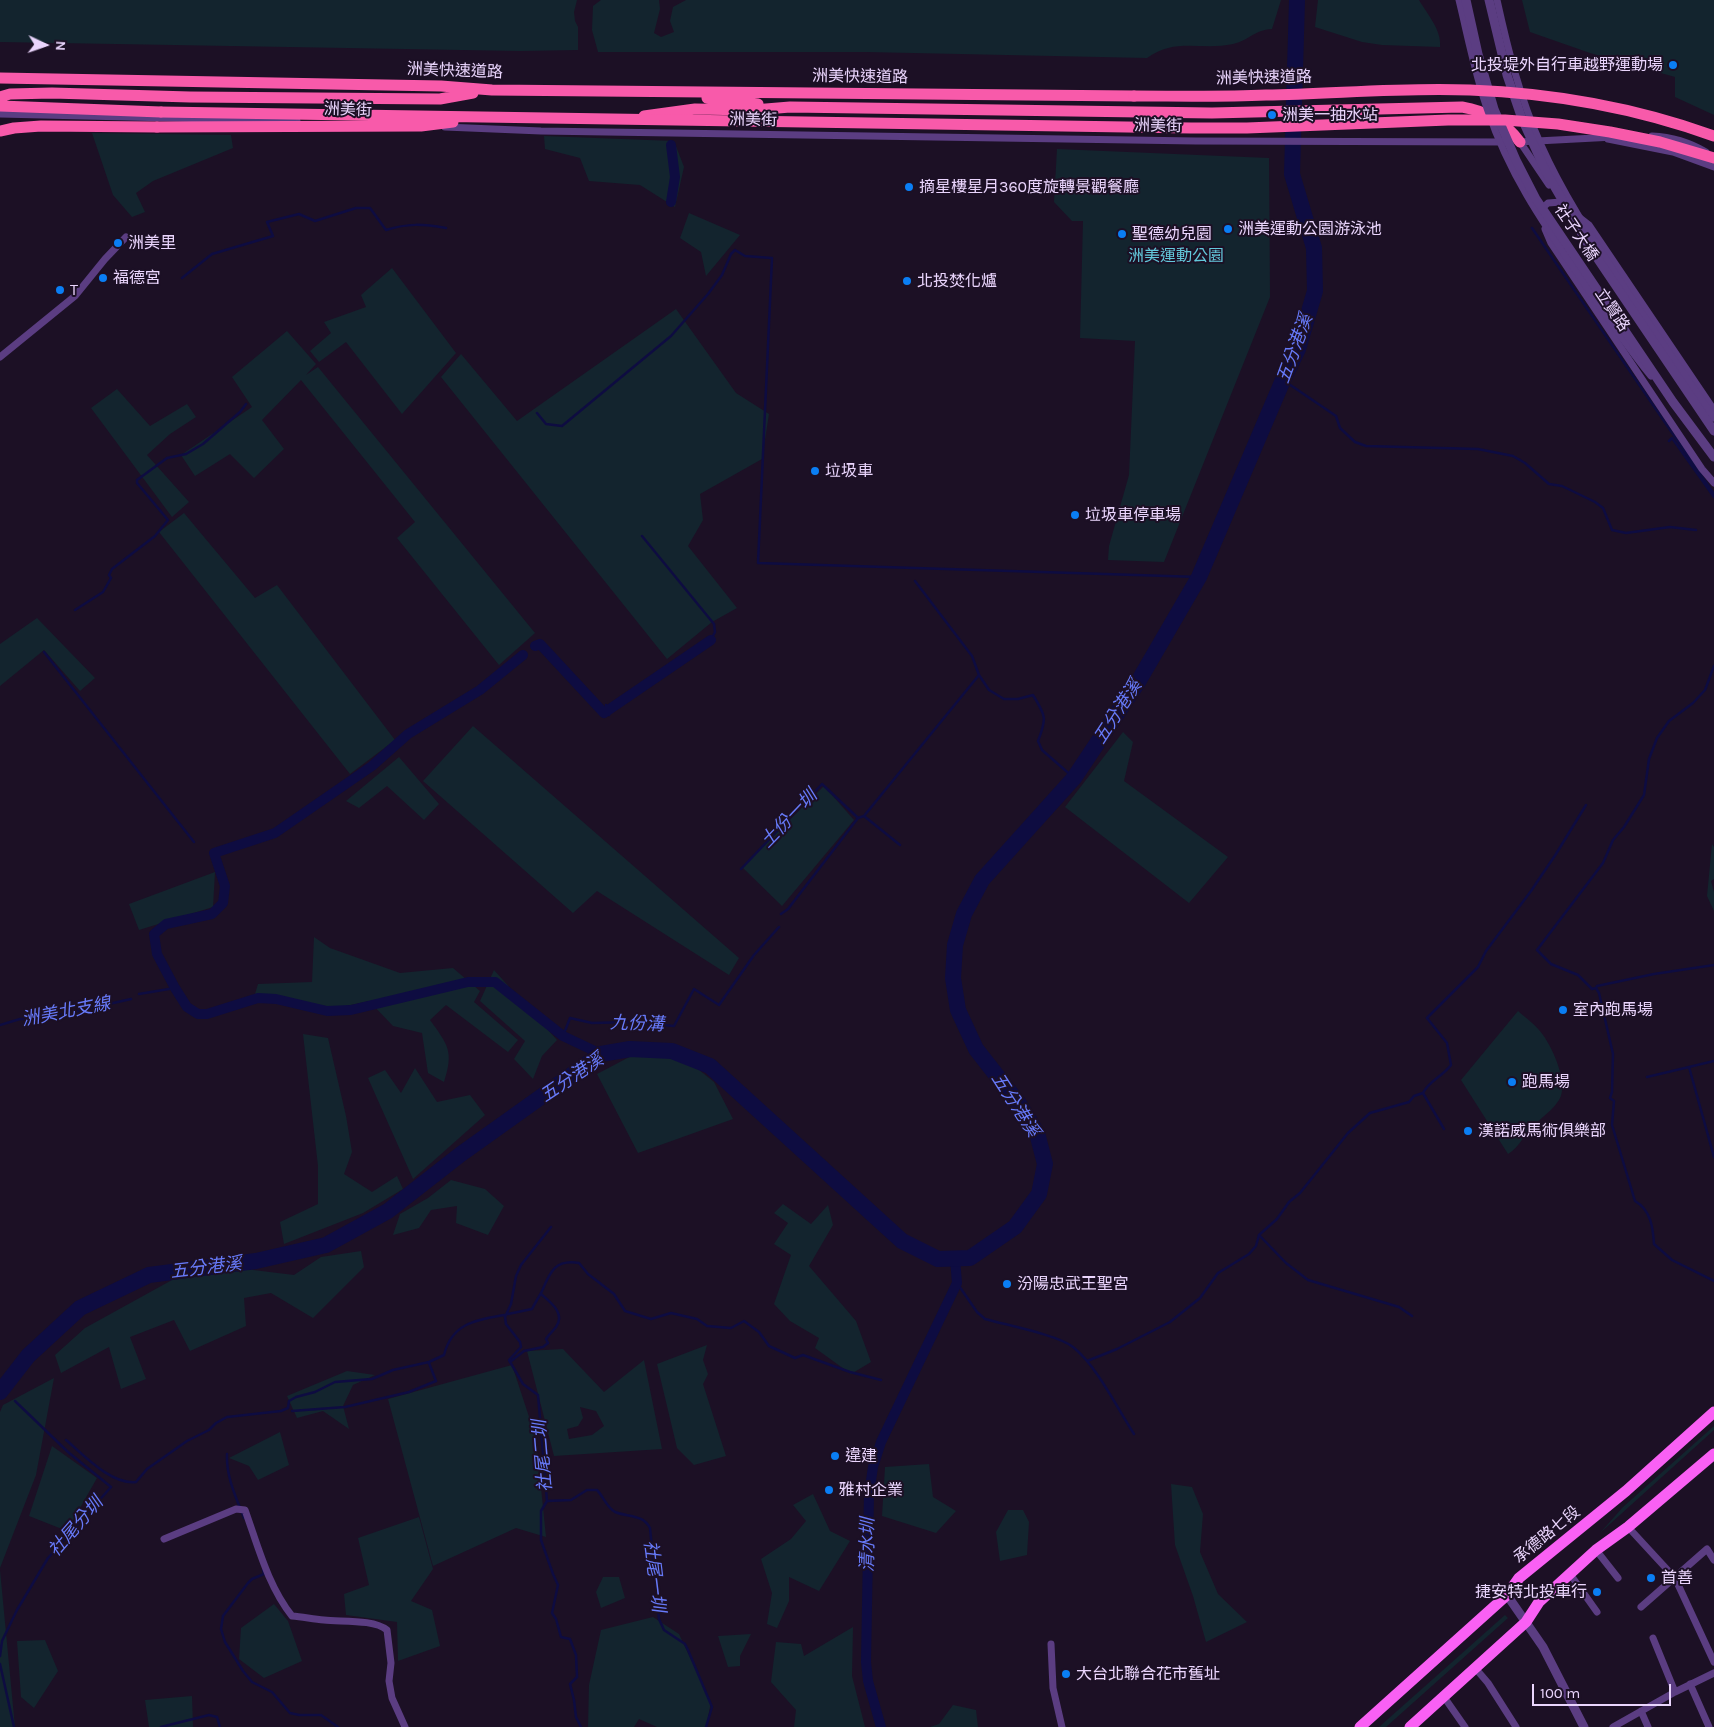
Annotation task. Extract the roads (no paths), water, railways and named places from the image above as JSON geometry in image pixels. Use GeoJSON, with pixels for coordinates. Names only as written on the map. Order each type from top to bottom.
{"type":"FeatureCollection","features":[{"type":"Feature","properties":{"kind":"highway","name":"洲美快速道路"},"geometry":{"type":"LineString","coordinates":[[0,78],[431,86],[492,90],[756,91],[1024,96],[1264,96],[1404,90],[1469,90],[1526,94],[1588,103],[1637,114],[1714,136]]}},
{"type":"Feature","properties":{"kind":"highway"},"geometry":{"type":"LineString","coordinates":[[0,97],[10,94],[52,94],[440,99],[492,90]]}},
{"type":"Feature","properties":{"kind":"highway"},"geometry":{"type":"LineString","coordinates":[[659,92],[790,107]]}},
{"type":"Feature","properties":{"kind":"highway"},"geometry":{"type":"LineString","coordinates":[[0,106],[98,111],[1181,128],[1248,128],[1448,120],[1505,120],[1558,124],[1610,132],[1660,142],[1714,158]]}},
{"type":"Feature","properties":{"kind":"highway"},"geometry":{"type":"LineString","coordinates":[[1434,106],[1464,111],[1484,120],[1500,132],[1505,142]]}},
{"type":"Feature","properties":{"kind":"highway"},"geometry":{"type":"LineString","coordinates":[[617,119],[695,109],[754,110],[790,107],[1212,113],[1462,106],[1490,115],[1512,131],[1520,142]]}},
{"type":"Feature","properties":{"kind":"highway"},"geometry":{"type":"LineString","coordinates":[[0,131],[41,126],[211,128],[421,126],[485,117]]}},
{"type":"Feature","properties":{"kind":"main road","name":"承德路七段"},"geometry":{"type":"LineString","coordinates":[[1360,1727],[1506,1595],[1519,1578],[1626,1492],[1714,1412]]}},
{"type":"Feature","properties":{"kind":"main road"},"geometry":{"type":"LineString","coordinates":[[1410,1727],[1526,1622],[1539,1602],[1596,1550],[1628,1527],[1714,1454]]}},
{"type":"Feature","properties":{"kind":"street"},"geometry":{"type":"LineString","coordinates":[[1459,0],[1472,56],[1488,111],[1509,163],[1529,202],[1629,350],[1673,402]]}},
{"type":"Feature","properties":{"kind":"street","name":"社子大橋"},"geometry":{"type":"LineString","coordinates":[[1466,0],[1478,54],[1494,109],[1532,191],[1548,218],[1673,402],[1714,457]]}},
{"type":"Feature","properties":{"kind":"street","name":"社子大橋"},"geometry":{"type":"LineString","coordinates":[[1489,0],[1507,75],[1519,110],[1546,172],[1589,246],[1714,431]]}},
{"type":"Feature","properties":{"kind":"street"},"geometry":{"type":"LineString","coordinates":[[1497,0],[1518,84],[1542,146],[1557,178],[1594,243],[1714,418]]}},
{"type":"Feature","properties":{"kind":"street","name":"洲美街"},"geometry":{"type":"LineString","coordinates":[[0,114],[242,119],[551,131],[1280,141],[1520,142],[1600,138]]}},
{"type":"Feature","properties":{"kind":"street"},"geometry":{"type":"LineString","coordinates":[[1600,138],[1664,137],[1683,141],[1714,158]]}},
{"type":"Feature","properties":{"kind":"street"},"geometry":{"type":"LineString","coordinates":[[1600,138],[1673,152],[1714,167]]}},
{"type":"Feature","properties":{"kind":"street","name":"立賢路"},"geometry":{"type":"LineString","coordinates":[[1505,142],[1525,190],[1551,243],[1702,469],[1714,483]]}},
{"type":"Feature","properties":{"kind":"street","name":"立賢路"},"geometry":{"type":"LineString","coordinates":[[1520,142],[1561,202],[1589,225],[1714,410]]}},
{"type":"Feature","properties":{"kind":"street"},"geometry":{"type":"LineString","coordinates":[[1537,212],[1548,204],[1561,202]]}},
{"type":"Feature","properties":{"kind":"street"},"geometry":{"type":"LineString","coordinates":[[0,357],[75,296],[105,258],[126,238]]}},
{"type":"Feature","properties":{"kind":"street"},"geometry":{"type":"LineString","coordinates":[[164,1539],[236,1508],[245,1510],[280,1601],[292,1616],[362,1623],[382,1626],[387,1630],[391,1663],[389,1681],[392,1698],[405,1727]]}},
{"type":"Feature","properties":{"kind":"street"},"geometry":{"type":"LineString","coordinates":[[1628,1527],[1675,1578],[1714,1662]]}},
{"type":"Feature","properties":{"kind":"street"},"geometry":{"type":"LineString","coordinates":[[1641,1607],[1707,1549],[1714,1560]]}},
{"type":"Feature","properties":{"kind":"street"},"geometry":{"type":"LineString","coordinates":[[1596,1550],[1618,1578]]}},
{"type":"Feature","properties":{"kind":"street"},"geometry":{"type":"LineString","coordinates":[[1570,1574],[1597,1612]]}},
{"type":"Feature","properties":{"kind":"street"},"geometry":{"type":"LineString","coordinates":[[1506,1595],[1543,1647],[1584,1727]]}},
{"type":"Feature","properties":{"kind":"street"},"geometry":{"type":"LineString","coordinates":[[1653,1638],[1675,1692]]}},
{"type":"Feature","properties":{"kind":"street"},"geometry":{"type":"LineString","coordinates":[[1051,1644],[1053,1688],[1062,1727]]}},
{"type":"Feature","properties":{"kind":"street"},"geometry":{"type":"LineString","coordinates":[[1476,1669],[1488,1683],[1516,1727]]}},
{"type":"Feature","properties":{"kind":"street"},"geometry":{"type":"LineString","coordinates":[[1613,1727],[1675,1692],[1714,1673]]}},
{"type":"Feature","properties":{"kind":"street"},"geometry":{"type":"LineString","coordinates":[[1690,1684],[1709,1727]]}},
{"type":"Feature","properties":{"kind":"street"},"geometry":{"type":"LineString","coordinates":[[1444,1698],[1466,1727]]}},
{"type":"Feature","properties":{"kind":"street"},"geometry":{"type":"LineString","coordinates":[[1641,1711],[1648,1727]]}},
{"type":"Feature","properties":{"kind":"waterway","name":"五分港溪"},"geometry":{"type":"LineString","coordinates":[[0,1392],[28,1356],[80,1308],[149,1275],[256,1261],[326,1245],[388,1211],[461,1154],[601,1054],[630,1049],[672,1051],[710,1066],[902,1241],[938,1259],[970,1258],[1015,1227],[1039,1194],[1045,1164],[1037,1133],[1019,1104],[976,1049],[958,1010],[953,978],[955,945],[964,914],[982,880],[1074,778],[1138,682],[1199,577],[1298,349],[1315,291],[1314,248],[1292,174],[1297,0]]}},
{"type":"Feature","properties":{"kind":"waterway"},"geometry":{"type":"LineString","coordinates":[[671,145],[675,177],[671,202]]}},
{"type":"Feature","properties":{"kind":"waterway"},"geometry":{"type":"LineString","coordinates":[[182,278],[212,254],[273,236],[267,222],[299,214],[315,221],[356,208],[370,208],[386,230],[416,225],[446,228]]}},
{"type":"Feature","properties":{"kind":"waterway"},"geometry":{"type":"LineString","coordinates":[[1532,228],[1714,494]]}},
{"type":"Feature","properties":{"kind":"waterway"},"geometry":{"type":"LineString","coordinates":[[537,413],[546,424],[562,426],[671,336],[708,294],[722,275],[731,254],[735,250],[745,256],[772,258],[758,563],[1199,577]]}},
{"type":"Feature","properties":{"kind":"waterway"},"geometry":{"type":"LineString","coordinates":[[1283,380],[1336,416],[1340,428],[1355,442],[1366,446],[1478,449],[1513,456],[1525,463],[1549,484],[1562,486],[1595,502],[1603,508],[1612,530],[1626,533],[1670,527],[1696,530]]}},
{"type":"Feature","properties":{"kind":"waterway"},"geometry":{"type":"LineString","coordinates":[[75,610],[103,592],[111,578],[109,575],[112,569],[155,536],[168,520],[137,483],[137,480],[167,458],[186,454],[203,444],[240,412],[246,404]]}},
{"type":"Feature","properties":{"kind":"waterway"},"geometry":{"type":"LineString","coordinates":[[1669,441],[1672,438],[1714,497]]}},
{"type":"Feature","properties":{"kind":"waterway"},"geometry":{"type":"LineString","coordinates":[[642,536],[714,624],[715,632],[711,640]]}},
{"type":"Feature","properties":{"kind":"waterway"},"geometry":{"type":"LineString","coordinates":[[915,581],[972,656],[979,675],[989,690],[1004,699],[1018,699],[1033,695],[1044,717],[1038,741],[1042,750],[1074,778]]}},
{"type":"Feature","properties":{"kind":"waterway","name":"九份溝"},"geometry":{"type":"LineString","coordinates":[[535,646],[540,644],[604,713],[711,640]]}},
{"type":"Feature","properties":{"kind":"waterway"},"geometry":{"type":"LineString","coordinates":[[44,652],[194,842]]}},
{"type":"Feature","properties":{"kind":"waterway"},"geometry":{"type":"LineString","coordinates":[[523,655],[480,690],[408,734],[372,766],[275,833],[214,853],[225,886],[223,903],[212,914],[166,924],[154,934],[157,954],[187,1007],[198,1014],[207,1014],[258,998],[276,999],[327,1011],[351,1010],[468,982],[495,982],[563,1036],[601,1054]]}},
{"type":"Feature","properties":{"kind":"waterway"},"geometry":{"type":"LineString","coordinates":[[1714,666],[1705,690],[1693,703],[1669,721],[1657,738],[1649,759],[1644,795],[1624,827],[1613,840],[1603,863],[1537,950],[1551,964],[1578,975],[1592,989],[1597,986],[1654,974],[1714,965]]}},
{"type":"Feature","properties":{"kind":"waterway"},"geometry":{"type":"LineString","coordinates":[[858,818],[864,816],[979,675]]}},
{"type":"Feature","properties":{"kind":"waterway","name":"九份溝"},"geometry":{"type":"LineString","coordinates":[[606,705],[609,715]]}},
{"type":"Feature","properties":{"kind":"waterway","name":"土份一圳"},"geometry":{"type":"LineString","coordinates":[[741,869],[822,784],[858,818]]}},
{"type":"Feature","properties":{"kind":"waterway"},"geometry":{"type":"LineString","coordinates":[[1259,1235],[1277,1219],[1289,1202],[1300,1193],[1348,1133],[1370,1113],[1409,1102],[1414,1096],[1423,1093],[1451,1065],[1447,1043],[1427,1018],[1478,967],[1486,951],[1531,891],[1586,805]]}},
{"type":"Feature","properties":{"kind":"waterway"},"geometry":{"type":"LineString","coordinates":[[864,816],[900,845]]}},
{"type":"Feature","properties":{"kind":"waterway","name":"土份一圳"},"geometry":{"type":"LineString","coordinates":[[781,914],[788,909],[858,818]]}},
{"type":"Feature","properties":{"kind":"waterway","name":"九份溝"},"geometry":{"type":"LineString","coordinates":[[563,1036],[570,1018],[592,1023],[632,1022],[674,1026],[694,989],[719,1005],[754,955],[779,927]]}},
{"type":"Feature","properties":{"kind":"waterway","name":"洲美北支線"},"geometry":{"type":"LineString","coordinates":[[139,994],[175,988]]}},
{"type":"Feature","properties":{"kind":"waterway"},"geometry":{"type":"LineString","coordinates":[[1596,988],[1599,993],[1613,1054],[1612,1092],[1610,1098],[1614,1101],[1612,1125],[1635,1201],[1648,1214],[1652,1226],[1654,1244],[1672,1260],[1714,1281]]}},
{"type":"Feature","properties":{"kind":"waterway","name":"洲美北支線"},"geometry":{"type":"LineString","coordinates":[[0,1025],[20,1019],[42,1019],[131,999]]}},
{"type":"Feature","properties":{"kind":"waterway"},"geometry":{"type":"LineString","coordinates":[[1714,1061],[1689,1067],[1714,1157]]}},
{"type":"Feature","properties":{"kind":"waterway"},"geometry":{"type":"LineString","coordinates":[[1647,1077],[1689,1067]]}},
{"type":"Feature","properties":{"kind":"waterway"},"geometry":{"type":"LineString","coordinates":[[1423,1093],[1444,1129]]}},
{"type":"Feature","properties":{"kind":"waterway","name":"社尾二圳"},"geometry":{"type":"LineString","coordinates":[[551,1227],[521,1265],[516,1276],[511,1304],[505,1317],[506,1324],[520,1342],[521,1347],[509,1360],[523,1384],[538,1395],[547,1501],[541,1511],[541,1540],[558,1585],[552,1613],[556,1619],[561,1637],[570,1639],[576,1655],[577,1677],[570,1684],[576,1717],[581,1727]]}},
{"type":"Feature","properties":{"kind":"waterway"},"geometry":{"type":"LineString","coordinates":[[1087,1361],[1117,1349],[1170,1322],[1200,1298],[1218,1273],[1249,1254],[1256,1246],[1259,1235],[1286,1263],[1308,1280],[1399,1307],[1412,1316]]}},
{"type":"Feature","properties":{"kind":"waterway","name":"清水圳"},"geometry":{"type":"LineString","coordinates":[[881,1727],[868,1681],[866,1662],[869,1494],[873,1467],[881,1442],[957,1283],[955,1259]]}},
{"type":"Feature","properties":{"kind":"waterway"},"geometry":{"type":"LineString","coordinates":[[508,1314],[532,1309],[554,1268],[564,1263],[579,1263],[588,1274],[614,1294],[625,1311],[651,1319],[671,1313],[697,1319],[707,1326],[731,1328],[744,1321],[759,1332],[769,1346],[795,1358],[803,1355],[850,1372],[881,1380]]}},
{"type":"Feature","properties":{"kind":"waterway"},"geometry":{"type":"LineString","coordinates":[[957,1283],[977,1312],[985,1319],[1044,1334],[1073,1347],[1082,1355],[1098,1376],[1134,1434]]}},
{"type":"Feature","properties":{"kind":"waterway"},"geometry":{"type":"LineString","coordinates":[[510,1362],[524,1351],[543,1347],[548,1343],[546,1339],[559,1322],[556,1308],[541,1294]]}},
{"type":"Feature","properties":{"kind":"waterway"},"geometry":{"type":"LineString","coordinates":[[66,1440],[98,1468],[117,1479],[136,1482],[147,1469],[187,1441],[209,1430],[216,1423],[227,1417],[281,1411],[288,1408],[289,1401],[296,1397],[315,1392],[335,1382],[372,1379],[393,1370],[429,1362],[444,1355],[448,1344],[459,1330],[475,1321],[504,1315]]}},
{"type":"Feature","properties":{"kind":"waterway"},"geometry":{"type":"LineString","coordinates":[[292,1411],[345,1407],[409,1392],[436,1381],[429,1363]]}},
{"type":"Feature","properties":{"kind":"waterway","name":"社尾分圳"},"geometry":{"type":"LineString","coordinates":[[0,1656],[2,1641],[17,1610],[48,1558],[111,1487],[68,1452],[15,1401]]}},
{"type":"Feature","properties":{"kind":"waterway"},"geometry":{"type":"LineString","coordinates":[[227,1454],[230,1479],[244,1518]]}},
{"type":"Feature","properties":{"kind":"waterway","name":"社尾一圳"},"geometry":{"type":"LineString","coordinates":[[547,1501],[571,1500],[587,1490],[597,1490],[607,1505],[615,1512],[639,1518],[647,1523],[650,1528],[659,1619],[664,1630],[685,1644],[688,1650],[712,1707],[706,1727]]}},
{"type":"Feature","properties":{"kind":"waterway"},"geometry":{"type":"LineString","coordinates":[[263,1570],[264,1574],[252,1579],[248,1583],[223,1616],[221,1629],[225,1642],[252,1682],[272,1692],[290,1713],[321,1715],[338,1727]]}},
{"type":"Feature","properties":{"kind":"waterway","name":"社尾分圳"},"geometry":{"type":"LineString","coordinates":[[0,1664],[14,1727]]}},
{"type":"Feature","properties":{"kind":"waterway"},"geometry":{"type":"LineString","coordinates":[[161,1727],[209,1715],[217,1717],[220,1727]]}},
{"type":"Feature","properties":{"kind":"place","name":"北投堤外自行車越野運動場"},"geometry":{"type":"Point","coordinates":[1673,65]}},
{"type":"Feature","properties":{"kind":"place","name":"洲美一抽水站"},"geometry":{"type":"Point","coordinates":[1272,115]}},
{"type":"Feature","properties":{"kind":"place","name":"摘星樓星月360度旋轉景觀餐廳"},"geometry":{"type":"Point","coordinates":[909,187]}},
{"type":"Feature","properties":{"kind":"place","name":"洲美運動公園游泳池"},"geometry":{"type":"Point","coordinates":[1228,229]}},
{"type":"Feature","properties":{"kind":"place","name":"聖德幼兒園"},"geometry":{"type":"Point","coordinates":[1122,234]}},
{"type":"Feature","properties":{"kind":"place","name":"洲美里"},"geometry":{"type":"Point","coordinates":[118,243]}},
{"type":"Feature","properties":{"kind":"place","name":"福德宮"},"geometry":{"type":"Point","coordinates":[103,278]}},
{"type":"Feature","properties":{"kind":"place","name":"北投焚化爐"},"geometry":{"type":"Point","coordinates":[907,281]}},
{"type":"Feature","properties":{"kind":"place","name":"T"},"geometry":{"type":"Point","coordinates":[60,290]}},
{"type":"Feature","properties":{"kind":"place","name":"垃圾車"},"geometry":{"type":"Point","coordinates":[815,471]}},
{"type":"Feature","properties":{"kind":"place","name":"垃圾車停車場"},"geometry":{"type":"Point","coordinates":[1075,515]}},
{"type":"Feature","properties":{"kind":"place","name":"室內跑馬場"},"geometry":{"type":"Point","coordinates":[1563,1010]}},
{"type":"Feature","properties":{"kind":"place","name":"跑馬場"},"geometry":{"type":"Point","coordinates":[1512,1082]}},
{"type":"Feature","properties":{"kind":"place","name":"漢諾威馬術俱樂部"},"geometry":{"type":"Point","coordinates":[1468,1131]}},
{"type":"Feature","properties":{"kind":"place","name":"汾陽忠武王聖宮"},"geometry":{"type":"Point","coordinates":[1007,1284]}},
{"type":"Feature","properties":{"kind":"place","name":"違建"},"geometry":{"type":"Point","coordinates":[835,1456]}},
{"type":"Feature","properties":{"kind":"place","name":"雅村企業"},"geometry":{"type":"Point","coordinates":[829,1490]}},
{"type":"Feature","properties":{"kind":"place","name":"首善"},"geometry":{"type":"Point","coordinates":[1651,1578]}},
{"type":"Feature","properties":{"kind":"place","name":"捷安特北投車行"},"geometry":{"type":"Point","coordinates":[1597,1592]}},
{"type":"Feature","properties":{"kind":"place","name":"大台北聯合花市舊址"},"geometry":{"type":"Point","coordinates":[1066,1674]}},
{"type":"Feature","properties":{"kind":"park label","name":"洲美運動公園"},"geometry":{"type":"Point","coordinates":[1176,256]}}]}
